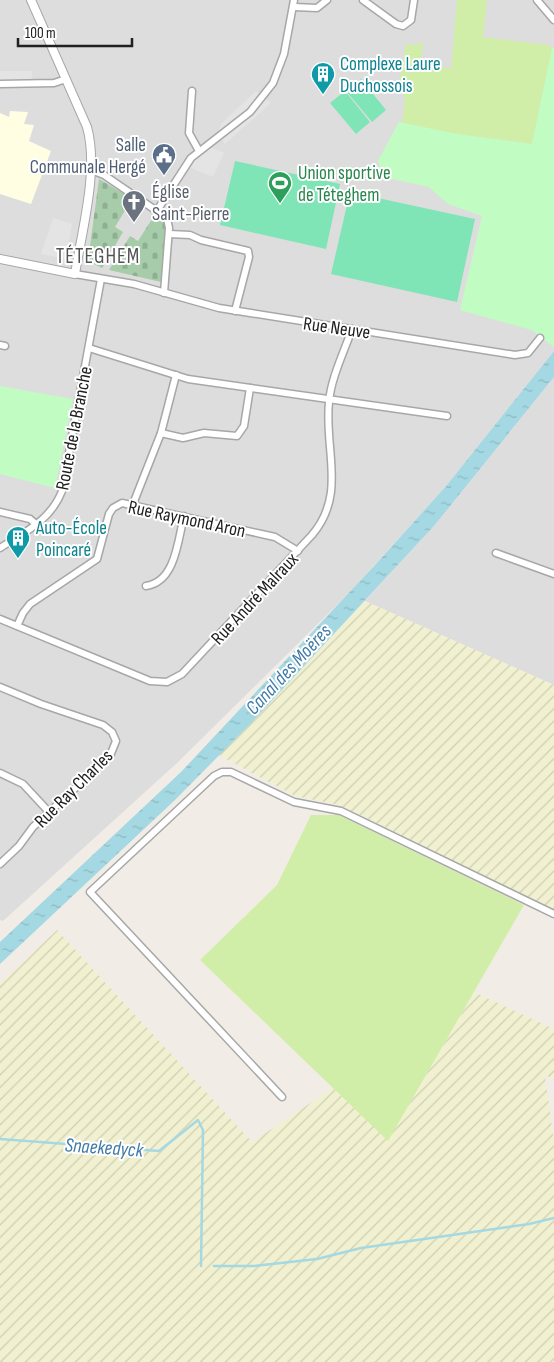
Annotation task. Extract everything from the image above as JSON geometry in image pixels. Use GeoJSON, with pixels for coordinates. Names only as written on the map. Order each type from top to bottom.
{"type":"FeatureCollection","features":[{"type":"Feature","properties":{"kind":"street"},"geometry":{"type":"LineString","coordinates":[[0,259],[75,274],[90,170],[89,134],[31,0]]}},
{"type":"Feature","properties":{"kind":"street"},"geometry":{"type":"LineString","coordinates":[[158,210],[189,160],[250,112],[269,90],[281,64],[294,4],[317,8],[327,0]]}},
{"type":"Feature","properties":{"kind":"street"},"geometry":{"type":"LineString","coordinates":[[363,0],[396,24],[404,26],[411,20],[414,0]]}},
{"type":"Feature","properties":{"kind":"street"},"geometry":{"type":"LineString","coordinates":[[536,0],[554,20]]}},
{"type":"Feature","properties":{"kind":"street"},"geometry":{"type":"LineString","coordinates":[[0,84],[54,83],[66,79]]}},
{"type":"Feature","properties":{"kind":"street"},"geometry":{"type":"LineString","coordinates":[[192,91],[189,133],[199,151]]}},
{"type":"Feature","properties":{"kind":"street"},"geometry":{"type":"LineString","coordinates":[[90,170],[104,175],[158,210],[168,220],[169,234],[164,293]]}},
{"type":"Feature","properties":{"kind":"street"},"geometry":{"type":"LineString","coordinates":[[169,234],[190,235],[201,240],[248,251],[249,257],[235,311]]}},
{"type":"Feature","properties":{"kind":"street","name":"Rue Neuve"},"geometry":{"type":"LineString","coordinates":[[75,274],[128,283],[235,311],[518,355],[528,353],[540,338]]}},
{"type":"Feature","properties":{"kind":"street","name":"Route de la Branche"},"geometry":{"type":"LineString","coordinates":[[0,548],[37,525],[52,511],[62,491],[101,279]]}},
{"type":"Feature","properties":{"kind":"street","name":"Rue André Malraux"},"geometry":{"type":"LineString","coordinates":[[0,618],[147,680],[167,682],[185,670],[321,525],[330,504],[332,484],[329,400],[352,329]]}},
{"type":"Feature","properties":{"kind":"street"},"geometry":{"type":"LineString","coordinates":[[89,348],[176,375],[329,400],[447,416]]}},
{"type":"Feature","properties":{"kind":"street"},"geometry":{"type":"LineString","coordinates":[[133,504],[162,433],[176,375]]}},
{"type":"Feature","properties":{"kind":"street"},"geometry":{"type":"LineString","coordinates":[[162,433],[183,438],[204,433],[237,436],[244,426],[250,388]]}},
{"type":"Feature","properties":{"kind":"street","name":"Rue Raymond Aron"},"geometry":{"type":"LineString","coordinates":[[17,626],[22,613],[30,604],[97,559],[108,516],[113,508],[122,503],[275,537],[298,550]]}},
{"type":"Feature","properties":{"kind":"street"},"geometry":{"type":"LineString","coordinates":[[0,512],[30,519],[37,525]]}},
{"type":"Feature","properties":{"kind":"street"},"geometry":{"type":"LineString","coordinates":[[146,586],[160,582],[169,570],[184,516]]}},
{"type":"Feature","properties":{"kind":"street"},"geometry":{"type":"LineString","coordinates":[[496,553],[554,574]]}},
{"type":"Feature","properties":{"kind":"street","name":"Rue Ray Charles"},"geometry":{"type":"LineString","coordinates":[[0,687],[36,702],[100,724],[111,730],[115,736],[116,746],[112,754],[49,812],[32,829],[20,846],[0,864]]}},
{"type":"Feature","properties":{"kind":"street"},"geometry":{"type":"LineString","coordinates":[[282,1098],[90,892],[214,776],[222,772],[230,772],[294,802],[337,809],[554,914]]}},
{"type":"Feature","properties":{"kind":"street"},"geometry":{"type":"LineString","coordinates":[[0,773],[23,784],[49,812]]}},
{"type":"Feature","properties":{"kind":"shaded area"},"geometry":{"type":"Polygon","coordinates":[[[0,0],[554,0],[554,351],[447,485],[348,594],[177,763],[3,921],[0,920],[0,0]]]}},
{"type":"Feature","properties":{"kind":"shaded area"},"geometry":{"type":"Polygon","coordinates":[[[0,71],[32,71],[32,80],[0,80],[0,71]]]}},
{"type":"Feature","properties":{"kind":"shaded area"},"geometry":{"type":"Polygon","coordinates":[[[256,91],[271,103],[225,144],[218,133],[221,124],[256,91]]]}},
{"type":"Feature","properties":{"kind":"shaded area"},"geometry":{"type":"Polygon","coordinates":[[[10,111],[28,112],[24,124],[34,125],[29,141],[51,151],[31,204],[0,194],[0,113],[9,117],[10,111]]]}},
{"type":"Feature","properties":{"kind":"shaded area"},"geometry":{"type":"Polygon","coordinates":[[[210,147],[224,153],[213,177],[191,168],[195,159],[210,147]]]}},
{"type":"Feature","properties":{"kind":"shaded area"},"geometry":{"type":"Polygon","coordinates":[[[53,218],[72,224],[66,259],[41,254],[53,218]]]}},
{"type":"Feature","properties":{"kind":"shaded area"},"geometry":{"type":"Polygon","coordinates":[[[554,377],[554,685],[365,601],[434,526],[554,377]]]}},
{"type":"Feature","properties":{"kind":"green space"},"geometry":{"type":"Polygon","coordinates":[[[457,0],[487,0],[483,37],[549,45],[552,48],[532,144],[457,134],[402,123],[405,99],[399,83],[406,44],[416,45],[423,42],[421,62],[423,66],[451,68],[457,0]]]}},
{"type":"Feature","properties":{"kind":"green space"},"geometry":{"type":"Polygon","coordinates":[[[552,48],[554,49],[554,347],[532,330],[460,310],[482,216],[448,204],[429,187],[383,177],[378,161],[399,122],[457,134],[532,144],[552,48]]]}},
{"type":"Feature","properties":{"kind":"green space"},"geometry":{"type":"Polygon","coordinates":[[[361,79],[386,110],[372,122],[346,91],[361,79]]]}},
{"type":"Feature","properties":{"kind":"green space"},"geometry":{"type":"Polygon","coordinates":[[[345,91],[370,122],[356,134],[330,103],[345,91]]]}},
{"type":"Feature","properties":{"kind":"green space","name":"Union sportive de Téteghem"},"geometry":{"type":"Polygon","coordinates":[[[235,161],[340,184],[326,249],[220,225],[235,161]]]}},
{"type":"Feature","properties":{"kind":"green space"},"geometry":{"type":"Polygon","coordinates":[[[99,179],[136,201],[133,206],[129,204],[115,227],[123,232],[102,268],[88,261],[99,179]]]}},
{"type":"Feature","properties":{"kind":"green space"},"geometry":{"type":"Polygon","coordinates":[[[350,192],[475,219],[457,302],[331,274],[350,192]]]}},
{"type":"Feature","properties":{"kind":"green space"},"geometry":{"type":"Polygon","coordinates":[[[153,211],[164,219],[166,223],[161,282],[109,270],[130,236],[138,241],[152,219],[150,217],[153,211]]]}},
{"type":"Feature","properties":{"kind":"green space"},"geometry":{"type":"Polygon","coordinates":[[[0,386],[73,399],[55,488],[0,474],[0,386]]]}},
{"type":"Feature","properties":{"kind":"green space"},"geometry":{"type":"Polygon","coordinates":[[[365,601],[554,685],[554,911],[339,805],[295,796],[219,755],[365,601]]]}},
{"type":"Feature","properties":{"kind":"green space"},"geometry":{"type":"Polygon","coordinates":[[[311,815],[339,815],[524,905],[388,1141],[200,960],[277,885],[311,815]]]}},
{"type":"Feature","properties":{"kind":"green space"},"geometry":{"type":"Polygon","coordinates":[[[57,930],[252,1142],[333,1088],[388,1140],[474,992],[554,1029],[554,1079],[545,1075],[554,1143],[554,1362],[0,1362],[0,984],[57,930]]]}},
{"type":"Feature","properties":{"kind":"water","name":"Canal des Moëres"},"geometry":{"type":"Polygon","coordinates":[[[554,351],[554,377],[434,526],[253,721],[175,800],[0,964],[0,942],[181,772],[374,566],[447,485],[554,351]]]}},
{"type":"Feature","properties":{"kind":"waterway","name":"Snaekedyck"},"geometry":{"type":"LineString","coordinates":[[0,1139],[159,1151],[198,1120],[203,1130],[201,1266]]}},
{"type":"Feature","properties":{"kind":"waterway","name":"Snaekedyck"},"geometry":{"type":"LineString","coordinates":[[214,1266],[254,1266],[317,1259],[361,1248],[529,1224],[554,1218]]}},
{"type":"Feature","properties":{"kind":"place","name":"Complexe Laure Duchossois"},"geometry":{"type":"Point","coordinates":[323,95]}},
{"type":"Feature","properties":{"kind":"place","name":"Salle Communale Hergé"},"geometry":{"type":"Point","coordinates":[164,176]}},
{"type":"Feature","properties":{"kind":"place","name":"Union sportive de Téteghem"},"geometry":{"type":"Point","coordinates":[280,204]}},
{"type":"Feature","properties":{"kind":"place","name":"Église Saint-Pierre"},"geometry":{"type":"Point","coordinates":[134,223]}},
{"type":"Feature","properties":{"kind":"place","name":"Auto-École Poincaré"},"geometry":{"type":"Point","coordinates":[18,559]}},
{"type":"Feature","properties":{"kind":"district","name":"TÉTEGHEM"},"geometry":{"type":"Point","coordinates":[98,256]}}]}
